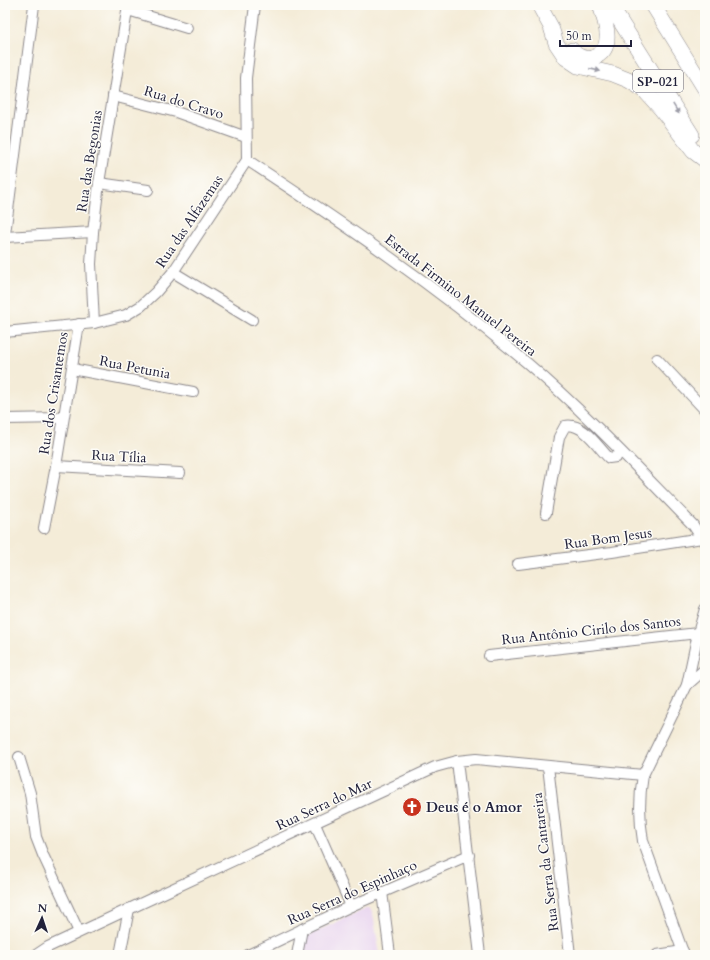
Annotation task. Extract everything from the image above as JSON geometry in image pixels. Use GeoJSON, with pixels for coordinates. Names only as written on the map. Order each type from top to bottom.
{"type":"FeatureCollection","features":[{"type":"Feature","properties":{"kind":"highway"},"geometry":{"type":"LineString","coordinates":[[539,5],[551,27],[556,43],[566,58],[578,66],[613,74],[628,80],[644,90],[661,109],[693,151],[705,160]]}},
{"type":"Feature","properties":{"kind":"highway"},"geometry":{"type":"LineString","coordinates":[[551,27],[577,56],[588,58],[599,56],[606,47],[608,34],[606,21],[600,5]]}},
{"type":"Feature","properties":{"kind":"highway","name":"SP-021"},"geometry":{"type":"LineString","coordinates":[[610,5],[705,156]]}},
{"type":"Feature","properties":{"kind":"highway","name":"SP-021"},"geometry":{"type":"LineString","coordinates":[[653,5],[705,89]]}},
{"type":"Feature","properties":{"kind":"street"},"geometry":{"type":"LineString","coordinates":[[34,5],[5,236],[93,232]]}},
{"type":"Feature","properties":{"kind":"street"},"geometry":{"type":"LineString","coordinates":[[247,160],[246,78],[255,5]]}},
{"type":"Feature","properties":{"kind":"street"},"geometry":{"type":"LineString","coordinates":[[128,7],[187,28]]}},
{"type":"Feature","properties":{"kind":"street","name":"Rua das Begonias"},"geometry":{"type":"LineString","coordinates":[[94,323],[91,264],[93,232],[99,182],[128,7]]}},
{"type":"Feature","properties":{"kind":"street","name":"Rua do Cravo"},"geometry":{"type":"LineString","coordinates":[[113,96],[176,112],[246,137]]}},
{"type":"Feature","properties":{"kind":"street","name":"Rua das Alfazemas"},"geometry":{"type":"LineString","coordinates":[[5,332],[94,323],[126,315],[141,306],[156,292],[173,272],[247,160]]}},
{"type":"Feature","properties":{"kind":"street","name":"Estrada Firmino Manuel Pereira"},"geometry":{"type":"LineString","coordinates":[[247,160],[329,214],[458,307],[527,363],[583,414],[693,524],[704,541]]}},
{"type":"Feature","properties":{"kind":"street"},"geometry":{"type":"LineString","coordinates":[[99,182],[148,190]]}},
{"type":"Feature","properties":{"kind":"street"},"geometry":{"type":"LineString","coordinates":[[173,272],[252,320]]}},
{"type":"Feature","properties":{"kind":"street","name":"Rua dos Crisantemos"},"geometry":{"type":"LineString","coordinates":[[44,528],[56,466],[79,324]]}},
{"type":"Feature","properties":{"kind":"street"},"geometry":{"type":"LineString","coordinates":[[657,359],[705,410]]}},
{"type":"Feature","properties":{"kind":"street","name":"Rua Petunia"},"geometry":{"type":"LineString","coordinates":[[72,370],[193,392]]}},
{"type":"Feature","properties":{"kind":"street"},"geometry":{"type":"LineString","coordinates":[[5,419],[63,418]]}},
{"type":"Feature","properties":{"kind":"street"},"geometry":{"type":"LineString","coordinates":[[546,513],[558,437],[565,426],[570,425],[581,428],[609,458],[616,457],[621,452]]}},
{"type":"Feature","properties":{"kind":"street","name":"Rua Tília"},"geometry":{"type":"LineString","coordinates":[[56,466],[180,473]]}},
{"type":"Feature","properties":{"kind":"street","name":"Rua Bom Jesus"},"geometry":{"type":"LineString","coordinates":[[518,564],[704,541]]}},
{"type":"Feature","properties":{"kind":"street"},"geometry":{"type":"LineString","coordinates":[[657,955],[683,953],[642,841],[640,805],[643,775],[687,685],[698,633],[705,609]]}},
{"type":"Feature","properties":{"kind":"street","name":"Rua Antônio Cirilo dos Santos"},"geometry":{"type":"LineString","coordinates":[[488,656],[698,633]]}},
{"type":"Feature","properties":{"kind":"street"},"geometry":{"type":"LineString","coordinates":[[687,685],[705,669]]}},
{"type":"Feature","properties":{"kind":"street"},"geometry":{"type":"LineString","coordinates":[[19,757],[30,793],[36,837],[79,932]]}},
{"type":"Feature","properties":{"kind":"street","name":"Rua Serra do Mar"},"geometry":{"type":"LineString","coordinates":[[36,955],[48,947],[79,932],[315,824],[435,767],[457,761],[476,759],[643,775]]}},
{"type":"Feature","properties":{"kind":"street"},"geometry":{"type":"LineString","coordinates":[[457,761],[480,955]]}},
{"type":"Feature","properties":{"kind":"street","name":"Rua Serra da Cantareira"},"geometry":{"type":"LineString","coordinates":[[548,766],[570,955]]}},
{"type":"Feature","properties":{"kind":"street"},"geometry":{"type":"LineString","coordinates":[[315,824],[351,906]]}},
{"type":"Feature","properties":{"kind":"street","name":"Rua Serra do Espinhaço"},"geometry":{"type":"LineString","coordinates":[[248,955],[351,906],[469,855]]}},
{"type":"Feature","properties":{"kind":"street"},"geometry":{"type":"LineString","coordinates":[[382,892],[390,955]]}},
{"type":"Feature","properties":{"kind":"street"},"geometry":{"type":"LineString","coordinates":[[120,955],[129,909]]}},
{"type":"Feature","properties":{"kind":"street"},"geometry":{"type":"LineString","coordinates":[[297,955],[302,930]]}},
{"type":"Feature","properties":{"kind":"shaded area"},"geometry":{"type":"Polygon","coordinates":[[[364,909],[370,909],[373,914],[380,955],[302,955],[305,937],[364,909]]]}},
{"type":"Feature","properties":{"kind":"place","name":"Deus é o Amor"},"geometry":{"type":"Point","coordinates":[412,807]}}]}
